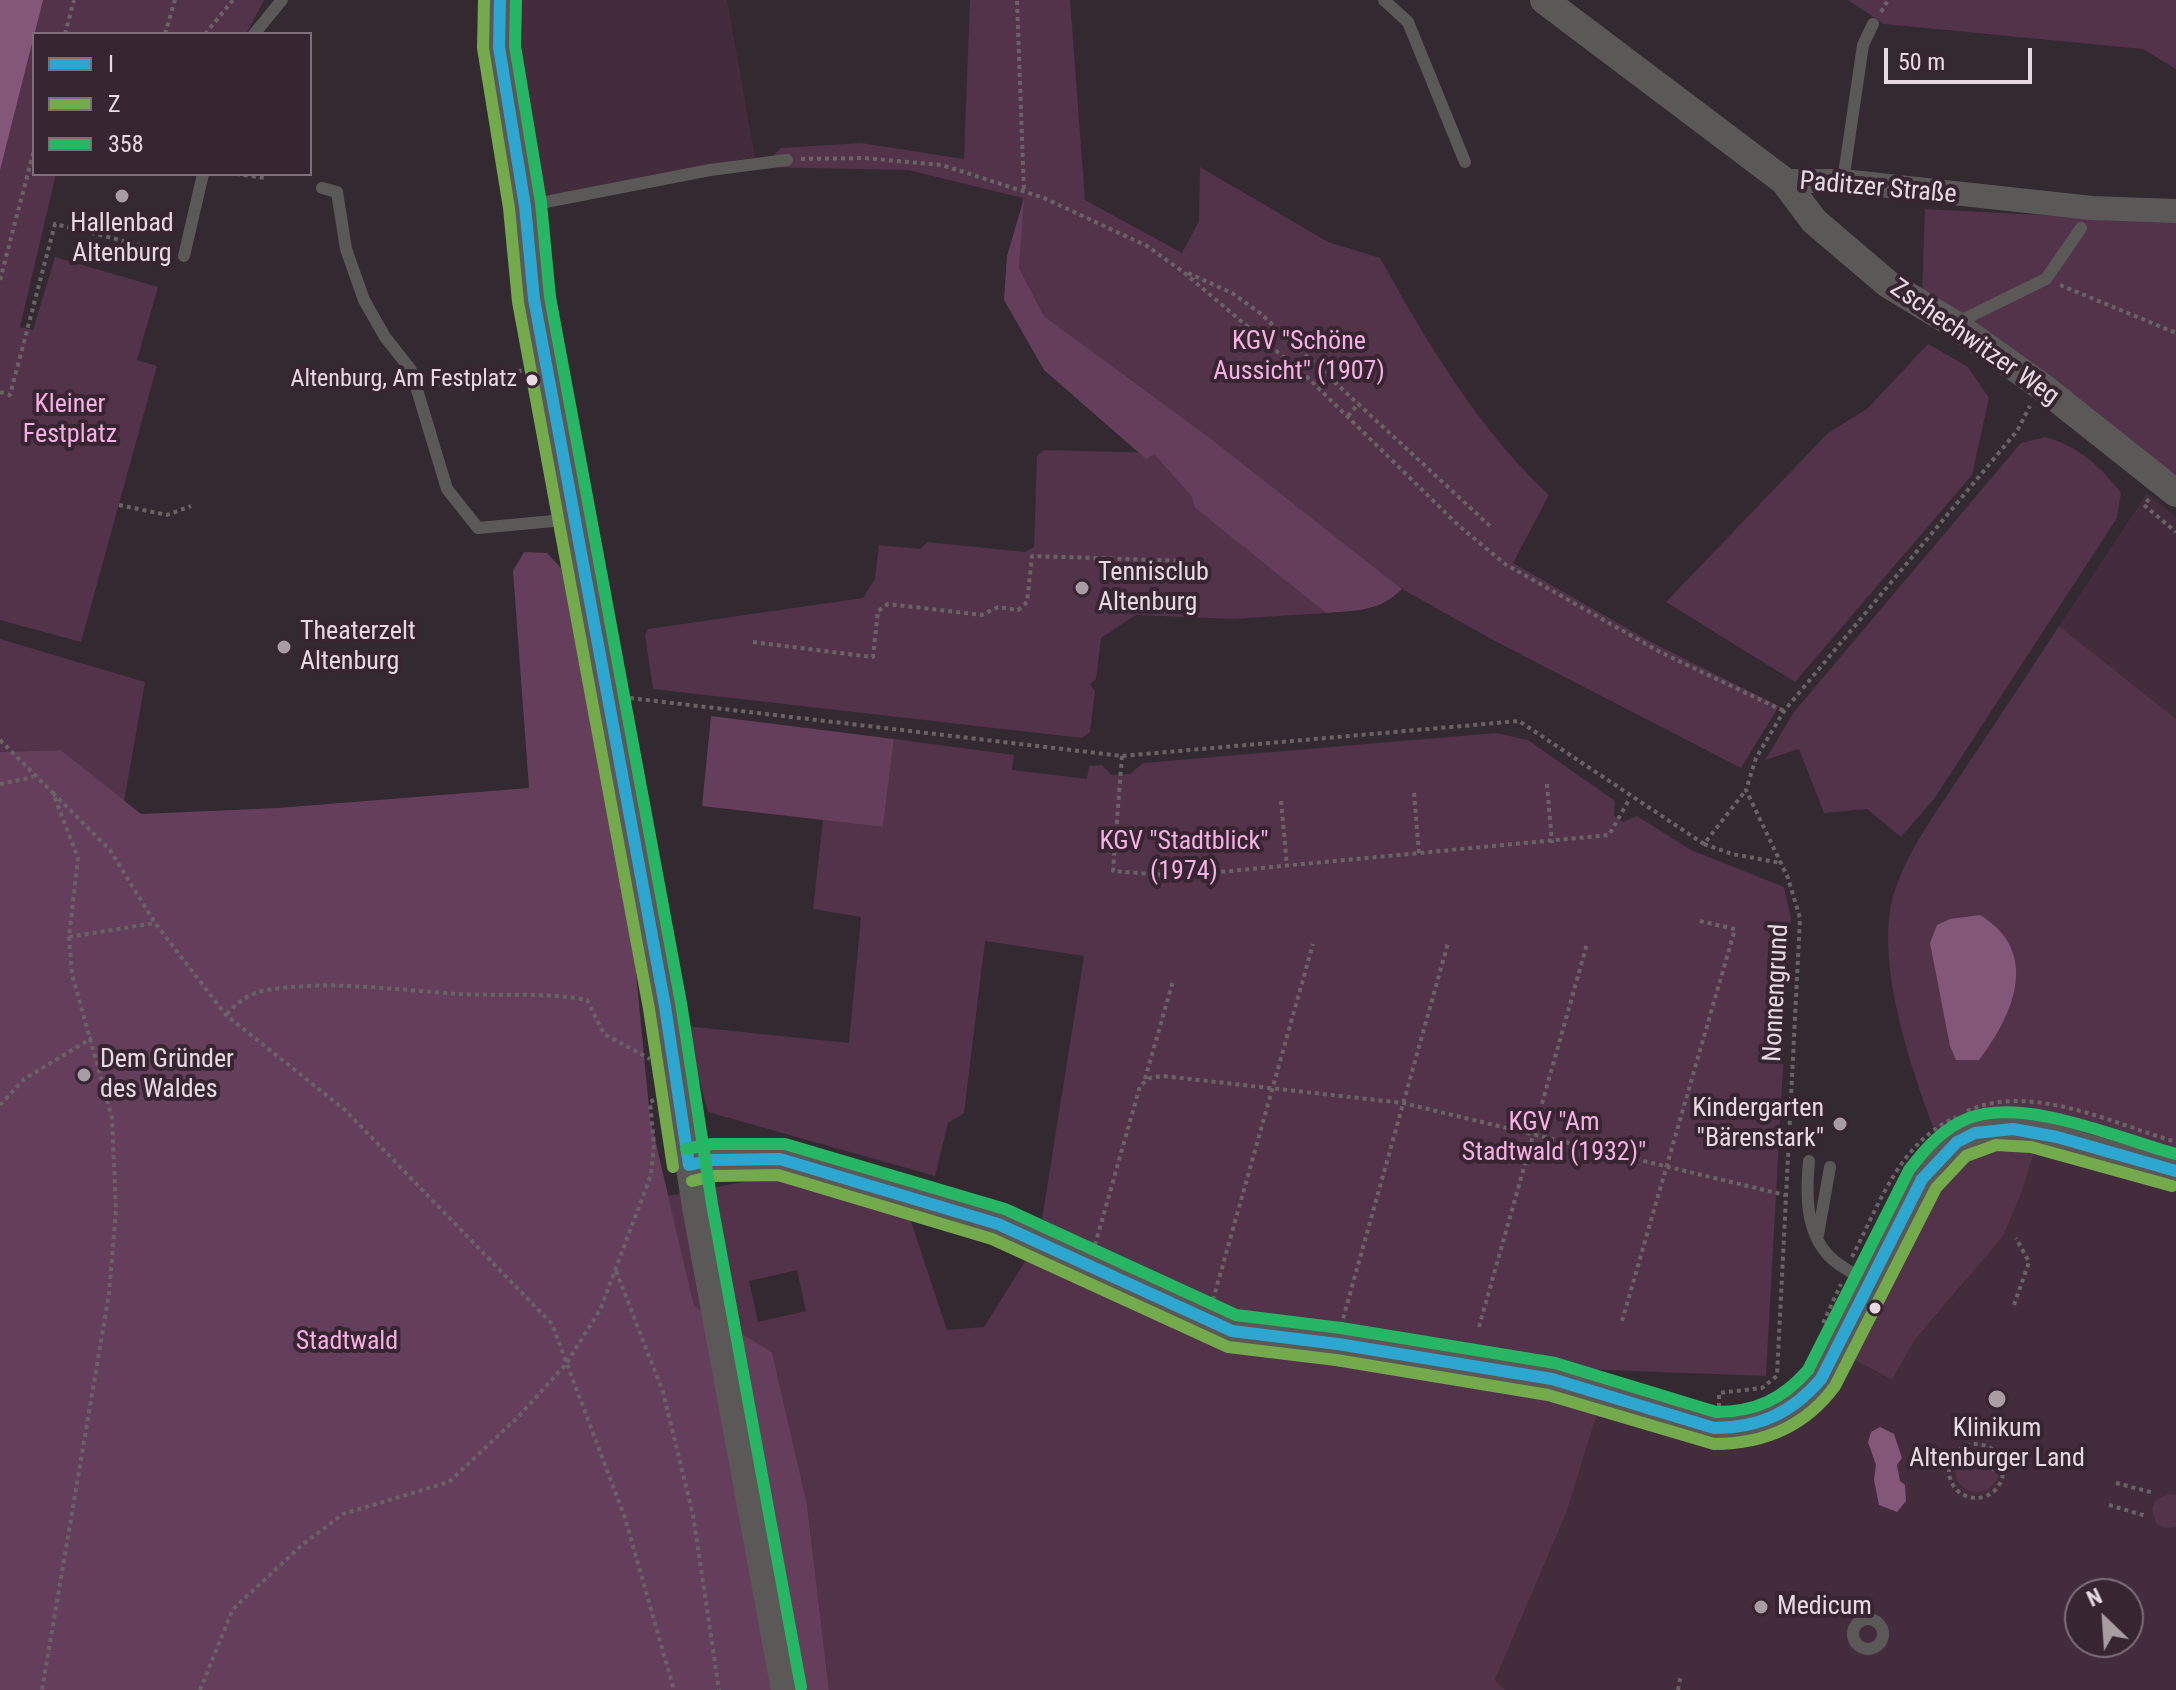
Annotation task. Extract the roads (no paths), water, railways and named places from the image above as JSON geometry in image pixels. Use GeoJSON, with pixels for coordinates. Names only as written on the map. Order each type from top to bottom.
{"type":"FeatureCollection","features":[{"type":"Feature","properties":{"kind":"street"},"geometry":{"type":"LineString","coordinates":[[500,0],[499,47],[525,206],[534,299],[785,1690]]}},
{"type":"Feature","properties":{"kind":"street","name":"Paditzer Straße"},"geometry":{"type":"LineString","coordinates":[[1544,0],[1784,181],[1843,181],[2092,208],[2176,211]]}},
{"type":"Feature","properties":{"kind":"street","name":"Zschechwitzer Weg"},"geometry":{"type":"LineString","coordinates":[[1784,181],[1814,221],[1888,284],[1954,324],[2041,386],[2176,493]]}},
{"type":"Feature","properties":{"kind":"street"},"geometry":{"type":"LineString","coordinates":[[689,1165],[712,1160],[780,1159],[998,1224],[1232,1331],[1338,1344],[1552,1379],[1692,1424],[1739,1428],[1773,1419],[1803,1400],[1821,1379],[1933,1164],[1946,1151],[1981,1132],[2019,1126],[2176,1171]]}},
{"type":"Feature","properties":{"kind":"lane"},"geometry":{"type":"LineString","coordinates":[[256,32],[282,0]]}},
{"type":"Feature","properties":{"kind":"lane"},"geometry":{"type":"LineString","coordinates":[[1384,0],[1408,22],[1465,162]]}},
{"type":"Feature","properties":{"kind":"lane"},"geometry":{"type":"LineString","coordinates":[[1843,181],[1863,45],[1873,24]]}},
{"type":"Feature","properties":{"kind":"lane"},"geometry":{"type":"LineString","coordinates":[[525,206],[710,170],[787,160]]}},
{"type":"Feature","properties":{"kind":"lane"},"geometry":{"type":"LineString","coordinates":[[184,256],[203,176]]}},
{"type":"Feature","properties":{"kind":"lane"},"geometry":{"type":"LineString","coordinates":[[322,188],[337,192],[346,249],[364,300],[385,337],[411,370],[447,489],[478,528],[575,519]]}},
{"type":"Feature","properties":{"kind":"lane"},"geometry":{"type":"LineString","coordinates":[[1954,324],[2046,279],[2081,228]]}},
{"type":"Feature","properties":{"kind":"lane"},"geometry":{"type":"LineString","coordinates":[[1809,1161],[1809,1213],[1817,1238],[1829,1257],[1870,1284]]}},
{"type":"Feature","properties":{"kind":"lane"},"geometry":{"type":"LineString","coordinates":[[1817,1238],[1830,1167]]}},
{"type":"Feature","properties":{"kind":"place","name":"Hallenbad Altenburg"},"geometry":{"type":"Point","coordinates":[122,196]}},
{"type":"Feature","properties":{"kind":"place","name":"Altenburg, Am Festplatz"},"geometry":{"type":"Point","coordinates":[532,380]}},
{"type":"Feature","properties":{"kind":"place","name":"Tennisclub Altenburg"},"geometry":{"type":"Point","coordinates":[1082,588]}},
{"type":"Feature","properties":{"kind":"place","name":"Theaterzelt Altenburg"},"geometry":{"type":"Point","coordinates":[284,647]}},
{"type":"Feature","properties":{"kind":"place","name":"Dem Gründer des Waldes"},"geometry":{"type":"Point","coordinates":[84,1075]}},
{"type":"Feature","properties":{"kind":"place","name":"Kindergarten \"Bärenstark\""},"geometry":{"type":"Point","coordinates":[1840,1124]}},
{"type":"Feature","properties":{"kind":"place","name":"Klinikum Altenburger Land"},"geometry":{"type":"Point","coordinates":[1997,1399]}},
{"type":"Feature","properties":{"kind":"place","name":"Medicum"},"geometry":{"type":"Point","coordinates":[1761,1607]}},
{"type":"Feature","properties":{"kind":"park label","name":"KGV \"Schöne Aussicht\" (1907)"},"geometry":{"type":"Point","coordinates":[1299,357]}},
{"type":"Feature","properties":{"kind":"park label","name":"Kleiner Festplatz"},"geometry":{"type":"Point","coordinates":[70,420]}},
{"type":"Feature","properties":{"kind":"park label","name":"KGV \"Stadtblick\" (1974)"},"geometry":{"type":"Point","coordinates":[1184,857]}},
{"type":"Feature","properties":{"kind":"park label","name":"KGV \"Am Stadtwald (1932)\""},"geometry":{"type":"Point","coordinates":[1554,1138]}},
{"type":"Feature","properties":{"kind":"park label","name":"Stadtwald"},"geometry":{"type":"Point","coordinates":[347,1342]}}]}
